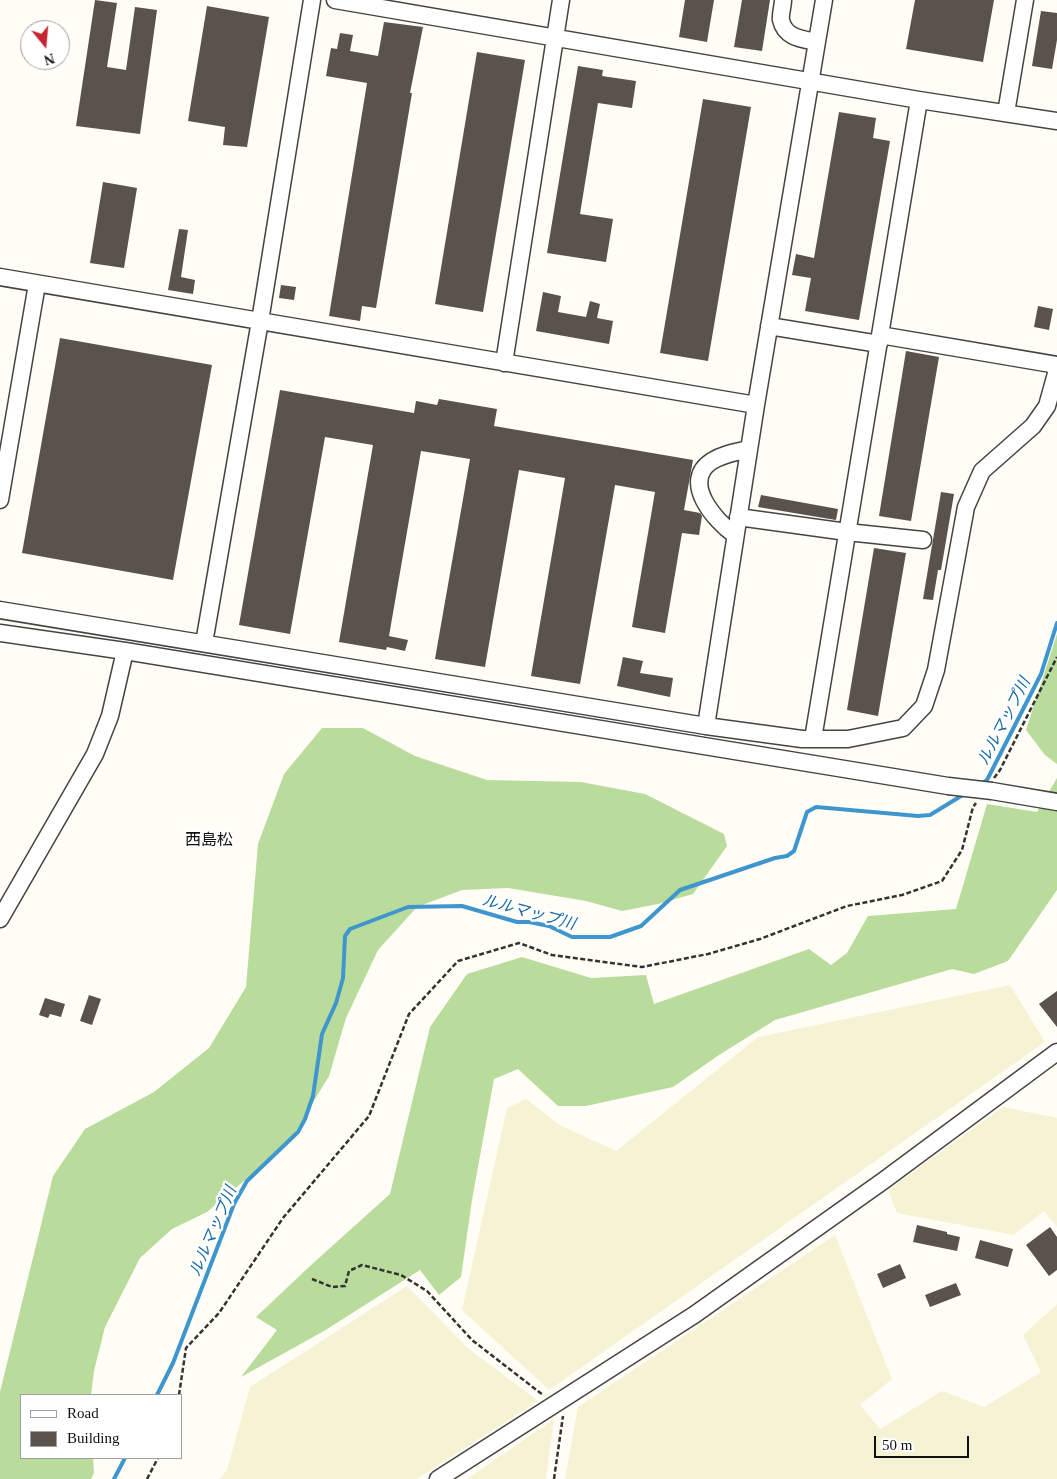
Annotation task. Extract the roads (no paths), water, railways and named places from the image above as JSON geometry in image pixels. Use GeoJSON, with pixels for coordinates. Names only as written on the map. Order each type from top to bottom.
{"type":"FeatureCollection","features":[{"type":"Feature","properties":{"kind":"street"},"geometry":{"type":"LineString","coordinates":[[204,643],[260,322],[312,0]]}},
{"type":"Feature","properties":{"kind":"street"},"geometry":{"type":"LineString","coordinates":[[335,0],[919,100],[1057,121]]}},
{"type":"Feature","properties":{"kind":"street"},"geometry":{"type":"LineString","coordinates":[[504,363],[561,0]]}},
{"type":"Feature","properties":{"kind":"street"},"geometry":{"type":"LineString","coordinates":[[783,0],[781,19],[786,29],[794,38],[817,42]]}},
{"type":"Feature","properties":{"kind":"street"},"geometry":{"type":"LineString","coordinates":[[706,726],[735,535],[824,0]]}},
{"type":"Feature","properties":{"kind":"street"},"geometry":{"type":"LineString","coordinates":[[1006,113],[1025,0]]}},
{"type":"Feature","properties":{"kind":"street"},"geometry":{"type":"LineString","coordinates":[[813,739],[919,100]]}},
{"type":"Feature","properties":{"kind":"street"},"geometry":{"type":"LineString","coordinates":[[0,278],[756,406]]}},
{"type":"Feature","properties":{"kind":"street"},"geometry":{"type":"LineString","coordinates":[[0,500],[37,284]]}},
{"type":"Feature","properties":{"kind":"street"},"geometry":{"type":"LineString","coordinates":[[769,326],[1057,365]]}},
{"type":"Feature","properties":{"kind":"street"},"geometry":{"type":"LineString","coordinates":[[0,610],[706,726],[802,739],[848,739],[902,728],[924,706],[936,670],[966,507],[982,471],[1033,426],[1047,406],[1057,370]]}},
{"type":"Feature","properties":{"kind":"street"},"geometry":{"type":"LineString","coordinates":[[735,535],[716,519],[706,505],[699,481],[702,470],[711,462],[724,455],[749,449]]}},
{"type":"Feature","properties":{"kind":"street"},"geometry":{"type":"LineString","coordinates":[[738,517],[923,540]]}},
{"type":"Feature","properties":{"kind":"street"},"geometry":{"type":"LineString","coordinates":[[0,633],[125,651],[948,786],[1057,802]]}},
{"type":"Feature","properties":{"kind":"street"},"geometry":{"type":"LineString","coordinates":[[0,919],[95,754],[110,716],[125,651]]}},
{"type":"Feature","properties":{"kind":"street"},"geometry":{"type":"LineString","coordinates":[[438,1479],[702,1309],[883,1181],[1057,1052]]}},
{"type":"Feature","properties":{"kind":"waterway","name":"ルルマップ川"},"geometry":{"type":"LineString","coordinates":[[981,784],[987,780],[1041,674],[1057,623]]}},
{"type":"Feature","properties":{"kind":"waterway","name":"ルルマップ川"},"geometry":{"type":"LineString","coordinates":[[158,1394],[173,1363],[234,1204],[247,1181],[298,1132],[305,1119],[313,1096],[322,1034],[336,1003],[343,978],[345,936],[350,929],[408,907],[462,906],[517,922],[549,926],[572,937],[610,937],[641,926],[680,890],[775,858],[787,856],[794,851],[807,812],[816,807],[918,816],[930,815],[966,793]]}},
{"type":"Feature","properties":{"kind":"waterway","name":"ルルマップ川"},"geometry":{"type":"LineString","coordinates":[[114,1479],[124,1459]]}},
{"type":"Feature","properties":{"kind":"district","name":"西島松"},"geometry":{"type":"Point","coordinates":[209,839]}}]}
